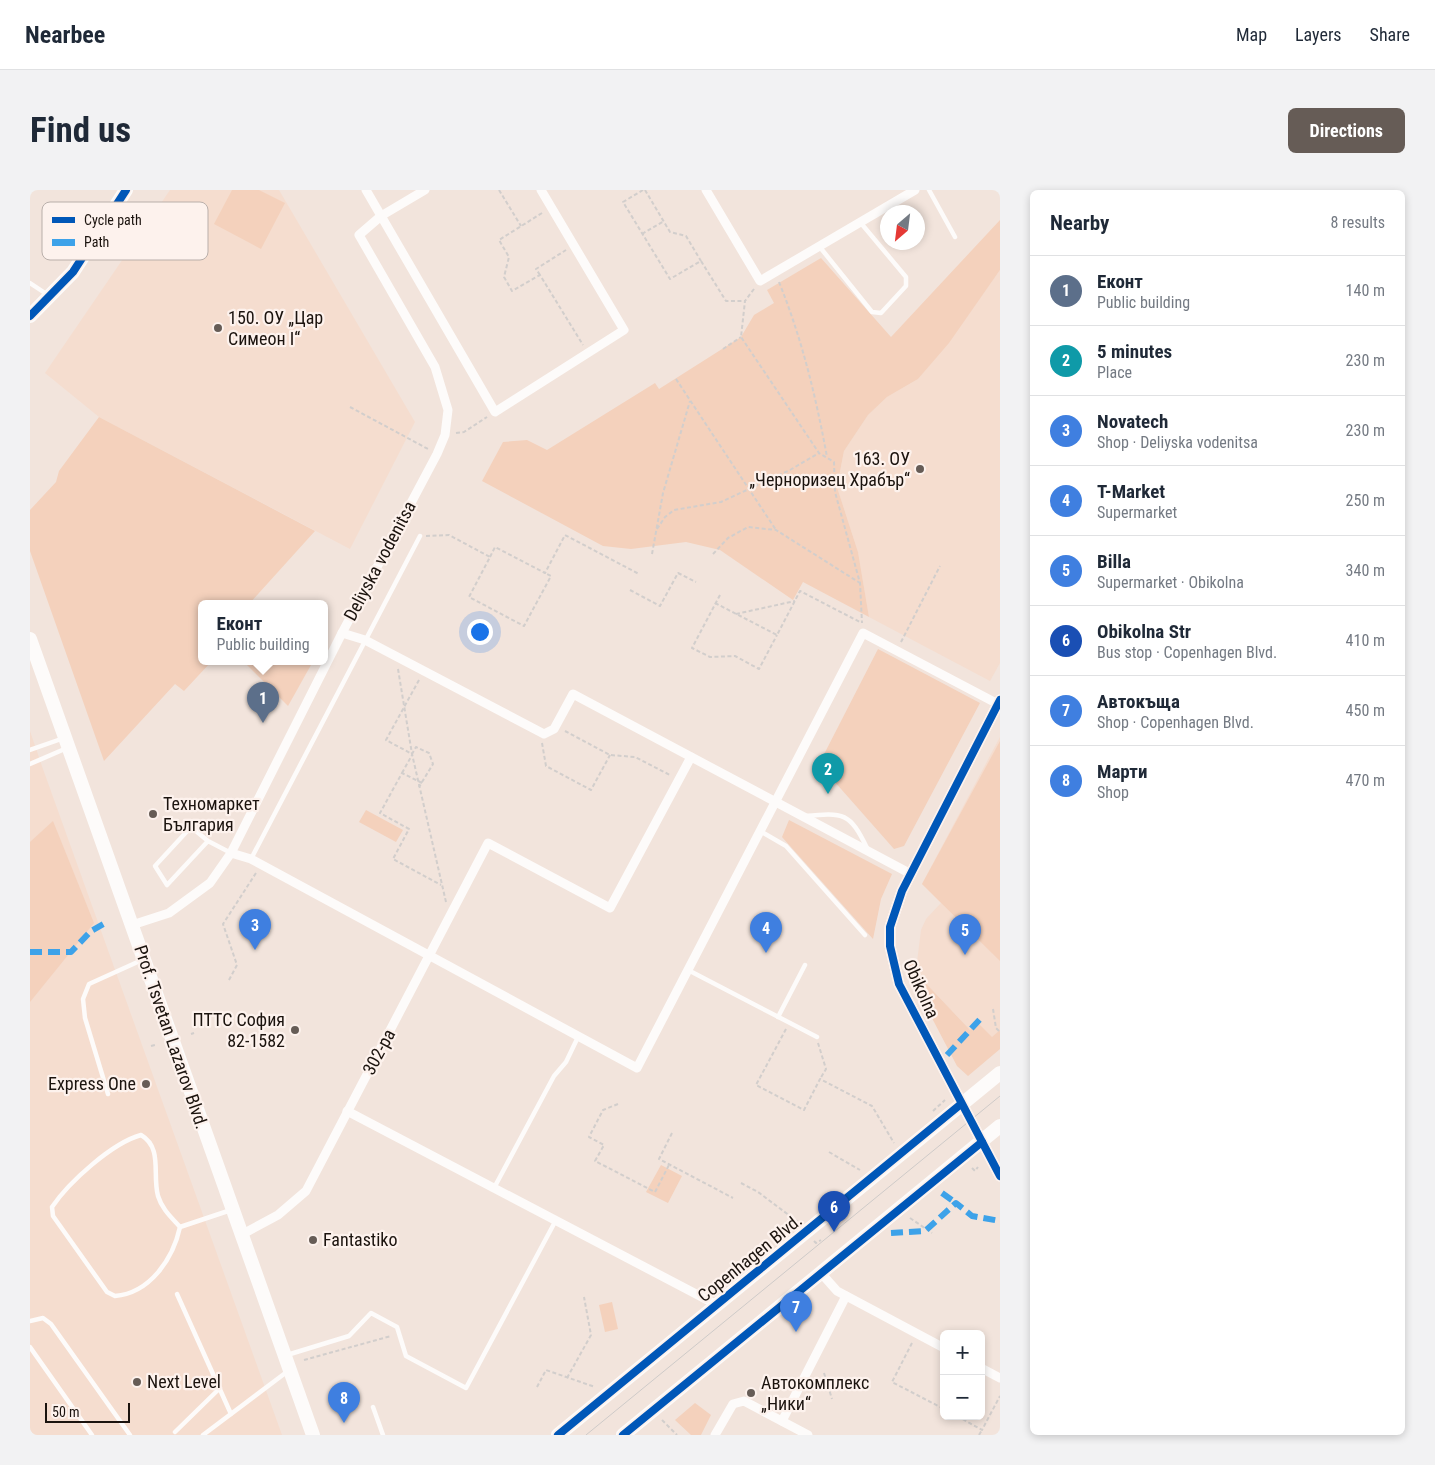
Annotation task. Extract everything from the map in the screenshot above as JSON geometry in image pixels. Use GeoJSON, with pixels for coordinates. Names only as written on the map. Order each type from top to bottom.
{"type":"FeatureCollection","features":[{"type":"Feature","properties":{"kind":"main road"},"geometry":{"type":"LineString","coordinates":[[118,202],[126,190]]}},
{"type":"Feature","properties":{"kind":"main road"},"geometry":{"type":"LineString","coordinates":[[30,316],[73,272],[81,260]]}},
{"type":"Feature","properties":{"kind":"main road","name":"Prof. Tsvetan Lazarov Blvd."},"geometry":{"type":"LineString","coordinates":[[30,639],[313,1435]]}},
{"type":"Feature","properties":{"kind":"main road","name":"Copenhagen Blvd."},"geometry":{"type":"LineString","coordinates":[[558,1435],[1000,1072]]}},
{"type":"Feature","properties":{"kind":"main road"},"geometry":{"type":"LineString","coordinates":[[623,1435],[1000,1126]]}},
{"type":"Feature","properties":{"kind":"street"},"geometry":{"type":"LineString","coordinates":[[366,190],[495,412],[624,330],[541,190]]}},
{"type":"Feature","properties":{"kind":"street"},"geometry":{"type":"LineString","coordinates":[[381,216],[425,190]]}},
{"type":"Feature","properties":{"kind":"street"},"geometry":{"type":"LineString","coordinates":[[706,190],[760,281],[915,190]]}},
{"type":"Feature","properties":{"kind":"street","name":"Deliyska vodenitsa"},"geometry":{"type":"LineString","coordinates":[[328,661],[437,454],[445,435],[448,410],[435,367],[359,235],[381,216]]}},
{"type":"Feature","properties":{"kind":"street"},"geometry":{"type":"LineString","coordinates":[[342,633],[365,640],[540,733],[548,734],[556,726],[574,694],[911,874]]}},
{"type":"Feature","properties":{"kind":"street"},"geometry":{"type":"LineString","coordinates":[[231,853],[251,859],[637,1068],[863,633],[999,702]]}},
{"type":"Feature","properties":{"kind":"street","name":"Deliyska vodenitsa"},"geometry":{"type":"LineString","coordinates":[[132,925],[169,913],[210,883],[231,853],[326,665]]}},
{"type":"Feature","properties":{"kind":"street","name":"Obikolna"},"geometry":{"type":"LineString","coordinates":[[999,702],[911,874],[895,908],[890,927],[891,959],[899,984],[1000,1176]]}},
{"type":"Feature","properties":{"kind":"street"},"geometry":{"type":"LineString","coordinates":[[678,780],[691,757]]}},
{"type":"Feature","properties":{"kind":"street","name":"302-ра"},"geometry":{"type":"LineString","coordinates":[[241,1235],[278,1215],[306,1191],[488,843],[610,908],[678,780]]}},
{"type":"Feature","properties":{"kind":"street"},"geometry":{"type":"LineString","coordinates":[[348,1111],[717,1305]]}},
{"type":"Feature","properties":{"kind":"street"},"geometry":{"type":"LineString","coordinates":[[821,1273],[836,1291],[940,1346]]}},
{"type":"Feature","properties":{"kind":"street"},"geometry":{"type":"LineString","coordinates":[[782,1421],[846,1296]]}},
{"type":"Feature","properties":{"kind":"street"},"geometry":{"type":"LineString","coordinates":[[985,1370],[1000,1378]]}},
{"type":"Feature","properties":{"kind":"street"},"geometry":{"type":"LineString","coordinates":[[716,1435],[733,1404],[739,1402],[744,1402],[808,1435]]}},
{"type":"Feature","properties":{"kind":"lane"},"geometry":{"type":"LineString","coordinates":[[929,190],[955,237]]}},
{"type":"Feature","properties":{"kind":"lane"},"geometry":{"type":"LineString","coordinates":[[819,246],[872,312],[881,313],[906,286],[906,277],[860,222]]}},
{"type":"Feature","properties":{"kind":"lane"},"geometry":{"type":"LineString","coordinates":[[30,283],[50,296]]}},
{"type":"Feature","properties":{"kind":"lane"},"geometry":{"type":"LineString","coordinates":[[251,859],[420,536]]}},
{"type":"Feature","properties":{"kind":"lane"},"geometry":{"type":"LineString","coordinates":[[30,750],[67,742]]}},
{"type":"Feature","properties":{"kind":"lane"},"geometry":{"type":"LineString","coordinates":[[30,764],[67,742]]}},
{"type":"Feature","properties":{"kind":"lane"},"geometry":{"type":"LineString","coordinates":[[804,816],[826,813],[848,818],[857,828],[868,850]]}},
{"type":"Feature","properties":{"kind":"lane"},"geometry":{"type":"LineString","coordinates":[[208,841],[167,885],[155,866],[192,827],[208,841],[231,853]]}},
{"type":"Feature","properties":{"kind":"lane"},"geometry":{"type":"LineString","coordinates":[[760,831],[786,846],[865,935]]}},
{"type":"Feature","properties":{"kind":"lane"},"geometry":{"type":"LineString","coordinates":[[108,1094],[85,1018],[83,999],[89,984],[144,960]]}},
{"type":"Feature","properties":{"kind":"lane"},"geometry":{"type":"LineString","coordinates":[[778,1017],[805,965]]}},
{"type":"Feature","properties":{"kind":"lane"},"geometry":{"type":"LineString","coordinates":[[688,970],[816,1037]]}},
{"type":"Feature","properties":{"kind":"lane"},"geometry":{"type":"LineString","coordinates":[[494,1188],[554,1076],[566,1062],[578,1037]]}},
{"type":"Feature","properties":{"kind":"lane"},"geometry":{"type":"LineString","coordinates":[[141,1135],[148,1139],[155,1152],[156,1185],[164,1209],[180,1227],[168,1261],[140,1289],[115,1296],[107,1292],[53,1216],[52,1207],[102,1156],[128,1138],[141,1135]]}},
{"type":"Feature","properties":{"kind":"lane"},"geometry":{"type":"LineString","coordinates":[[180,1227],[232,1209]]}},
{"type":"Feature","properties":{"kind":"lane"},"geometry":{"type":"LineString","coordinates":[[284,1356],[335,1342],[348,1336],[371,1313],[398,1327],[406,1356],[466,1388],[556,1220]]}},
{"type":"Feature","properties":{"kind":"lane"},"geometry":{"type":"LineString","coordinates":[[177,1294],[231,1414]]}},
{"type":"Feature","properties":{"kind":"lane"},"geometry":{"type":"LineString","coordinates":[[30,1321],[43,1318],[51,1324],[130,1435]]}},
{"type":"Feature","properties":{"kind":"lane"},"geometry":{"type":"LineString","coordinates":[[30,1347],[92,1435]]}},
{"type":"Feature","properties":{"kind":"lane"},"geometry":{"type":"LineString","coordinates":[[207,1434],[290,1370]]}},
{"type":"Feature","properties":{"kind":"lane"},"geometry":{"type":"LineString","coordinates":[[175,1432],[220,1388]]}},
{"type":"Feature","properties":{"kind":"lane"},"geometry":{"type":"LineString","coordinates":[[373,1407],[383,1435]]}},
{"type":"Feature","properties":{"kind":"path"},"geometry":{"type":"LineString","coordinates":[[499,190],[521,226]]}},
{"type":"Feature","properties":{"kind":"path"},"geometry":{"type":"LineString","coordinates":[[701,261],[670,279],[623,202],[644,190],[670,232],[686,236],[726,302],[745,301]]}},
{"type":"Feature","properties":{"kind":"path"},"geometry":{"type":"LineString","coordinates":[[540,275],[512,291],[504,278],[509,257],[498,240],[551,208]]}},
{"type":"Feature","properties":{"kind":"path"},"geometry":{"type":"LineString","coordinates":[[642,234],[664,221]]}},
{"type":"Feature","properties":{"kind":"path"},"geometry":{"type":"LineString","coordinates":[[574,246],[536,269],[588,354]]}},
{"type":"Feature","properties":{"kind":"path"},"geometry":{"type":"LineString","coordinates":[[775,272],[791,311],[815,392],[827,457]]}},
{"type":"Feature","properties":{"kind":"path"},"geometry":{"type":"LineString","coordinates":[[760,281],[745,301],[741,337],[819,453],[834,462],[835,492],[860,582],[863,633]]}},
{"type":"Feature","properties":{"kind":"path"},"geometry":{"type":"LineString","coordinates":[[723,349],[741,337]]}},
{"type":"Feature","properties":{"kind":"path"},"geometry":{"type":"LineString","coordinates":[[676,379],[776,530]]}},
{"type":"Feature","properties":{"kind":"path"},"geometry":{"type":"LineString","coordinates":[[652,554],[663,493],[691,400]]}},
{"type":"Feature","properties":{"kind":"path"},"geometry":{"type":"LineString","coordinates":[[350,407],[437,454]]}},
{"type":"Feature","properties":{"kind":"path"},"geometry":{"type":"LineString","coordinates":[[445,435],[464,432],[495,412]]}},
{"type":"Feature","properties":{"kind":"path"},"geometry":{"type":"LineString","coordinates":[[657,529],[665,517],[674,510],[721,502],[819,453]]}},
{"type":"Feature","properties":{"kind":"path"},"geometry":{"type":"LineString","coordinates":[[713,554],[728,538],[748,527],[776,530],[860,582]]}},
{"type":"Feature","properties":{"kind":"path"},"geometry":{"type":"LineString","coordinates":[[420,536],[449,535],[490,557]]}},
{"type":"Feature","properties":{"kind":"path"},"geometry":{"type":"LineString","coordinates":[[545,573],[565,535],[639,574]]}},
{"type":"Feature","properties":{"kind":"path"},"geometry":{"type":"LineString","coordinates":[[496,547],[551,576],[524,626],[469,597],[490,557],[496,547]]}},
{"type":"Feature","properties":{"kind":"path"},"geometry":{"type":"LineString","coordinates":[[896,650],[940,566]]}},
{"type":"Feature","properties":{"kind":"path"},"geometry":{"type":"LineString","coordinates":[[630,590],[660,606],[678,573],[696,582]]}},
{"type":"Feature","properties":{"kind":"path"},"geometry":{"type":"LineString","coordinates":[[720,595],[692,648],[710,657],[735,656],[759,669],[800,590],[862,623]]}},
{"type":"Feature","properties":{"kind":"path"},"geometry":{"type":"LineString","coordinates":[[736,614],[795,601]]}},
{"type":"Feature","properties":{"kind":"path"},"geometry":{"type":"LineString","coordinates":[[716,603],[777,635]]}},
{"type":"Feature","properties":{"kind":"path"},"geometry":{"type":"LineString","coordinates":[[396,657],[403,709],[412,754],[441,885],[450,915]]}},
{"type":"Feature","properties":{"kind":"path"},"geometry":{"type":"LineString","coordinates":[[412,754],[386,740],[424,672]]}},
{"type":"Feature","properties":{"kind":"path"},"geometry":{"type":"LineString","coordinates":[[556,726],[610,755],[635,757],[678,780]]}},
{"type":"Feature","properties":{"kind":"path"},"geometry":{"type":"LineString","coordinates":[[540,733],[546,766],[591,790],[610,755]]}},
{"type":"Feature","properties":{"kind":"path"},"geometry":{"type":"LineString","coordinates":[[420,787],[433,764],[429,754],[416,746],[380,813],[409,829],[393,859],[441,885]]}},
{"type":"Feature","properties":{"kind":"path"},"geometry":{"type":"LineString","coordinates":[[402,773],[422,783]]}},
{"type":"Feature","properties":{"kind":"path"},"geometry":{"type":"LineString","coordinates":[[229,980],[237,965],[223,924],[262,865]]}},
{"type":"Feature","properties":{"kind":"path"},"geometry":{"type":"LineString","coordinates":[[993,1009],[996,1028],[1000,1032]]}},
{"type":"Feature","properties":{"kind":"path"},"geometry":{"type":"LineString","coordinates":[[789,1023],[756,1085],[804,1110],[826,1069],[816,1037]]}},
{"type":"Feature","properties":{"kind":"path"},"geometry":{"type":"LineString","coordinates":[[151,1046],[155,1045]]}},
{"type":"Feature","properties":{"kind":"path"},"geometry":{"type":"LineString","coordinates":[[820,1079],[872,1106],[894,1144]]}},
{"type":"Feature","properties":{"kind":"path"},"geometry":{"type":"LineString","coordinates":[[932,1110],[945,1100]]}},
{"type":"Feature","properties":{"kind":"path"},"geometry":{"type":"LineString","coordinates":[[618,1104],[603,1110],[589,1137],[604,1145],[596,1161],[655,1192],[669,1164]]}},
{"type":"Feature","properties":{"kind":"path"},"geometry":{"type":"LineString","coordinates":[[672,1133],[659,1159],[733,1198]]}},
{"type":"Feature","properties":{"kind":"path"},"geometry":{"type":"LineString","coordinates":[[829,1152],[860,1170]]}},
{"type":"Feature","properties":{"kind":"path"},"geometry":{"type":"LineString","coordinates":[[972,1168],[975,1171],[978,1167]]}},
{"type":"Feature","properties":{"kind":"path"},"geometry":{"type":"LineString","coordinates":[[741,1183],[766,1197],[799,1223]]}},
{"type":"Feature","properties":{"kind":"path"},"geometry":{"type":"LineString","coordinates":[[910,1218],[932,1233]]}},
{"type":"Feature","properties":{"kind":"path"},"geometry":{"type":"LineString","coordinates":[[814,1241],[816,1242],[824,1236]]}},
{"type":"Feature","properties":{"kind":"path"},"geometry":{"type":"LineString","coordinates":[[567,1378],[590,1334],[584,1297]]}},
{"type":"Feature","properties":{"kind":"path"},"geometry":{"type":"LineString","coordinates":[[304,1360],[400,1334]]}},
{"type":"Feature","properties":{"kind":"path"},"geometry":{"type":"LineString","coordinates":[[917,1334],[892,1382],[940,1407]]}},
{"type":"Feature","properties":{"kind":"path"},"geometry":{"type":"LineString","coordinates":[[537,1387],[546,1370],[600,1389]]}},
{"type":"Feature","properties":{"kind":"path"},"geometry":{"type":"LineString","coordinates":[[824,1373],[832,1399]]}},
{"type":"Feature","properties":{"kind":"path"},"geometry":{"type":"LineString","coordinates":[[979,1435],[1000,1396]]}},
{"type":"Feature","properties":{"kind":"path"},"geometry":{"type":"LineString","coordinates":[[662,1420],[677,1435]]}},
{"type":"Feature","properties":{"kind":"path"},"geometry":{"type":"LineString","coordinates":[[964,1420],[982,1430]]}},
{"type":"Feature","properties":{"kind":"shaded area","name":"150. ОУ „Цар Симеон I“"},"geometry":{"type":"Polygon","coordinates":[[[170,190],[279,190],[415,422],[350,549],[99,417],[45,373],[122,260],[208,260],[208,202],[162,202],[170,190]]]}},
{"type":"Feature","properties":{"kind":"shaded area"},"geometry":{"type":"Polygon","coordinates":[[[232,190],[259,190],[285,203],[261,249],[214,224],[232,190]]]}},
{"type":"Feature","properties":{"kind":"shaded area"},"geometry":{"type":"Polygon","coordinates":[[[1000,220],[1000,270],[949,343],[918,379],[887,397],[868,415],[844,451],[837,487],[858,552],[869,617],[803,582],[793,600],[720,550],[686,542],[631,549],[603,546],[482,481],[503,442],[527,440],[547,450],[655,383],[659,389],[741,337],[754,315],[774,303],[767,290],[821,258],[891,337],[1000,220]]]}},
{"type":"Feature","properties":{"kind":"shaded area","name":"163. ОУ „Черноризец Храбър“"},"geometry":{"type":"Polygon","coordinates":[[[1000,270],[1000,663],[990,681],[869,617],[858,552],[837,487],[844,451],[868,415],[887,397],[918,379],[949,342],[1000,270]]]}},
{"type":"Feature","properties":{"kind":"shaded area"},"geometry":{"type":"Polygon","coordinates":[[[99,417],[315,531],[253,600],[198,600],[198,665],[208,665],[184,691],[175,684],[104,761],[30,551],[30,510],[56,482],[59,471],[99,417]]]}},
{"type":"Feature","properties":{"kind":"shaded area"},"geometry":{"type":"Polygon","coordinates":[[[878,649],[980,703],[904,846],[894,849],[819,764],[878,649]]]}},
{"type":"Feature","properties":{"kind":"shaded area"},"geometry":{"type":"Polygon","coordinates":[[[247,665],[311,665],[288,706],[247,665]]]}},
{"type":"Feature","properties":{"kind":"shaded area"},"geometry":{"type":"Polygon","coordinates":[[[30,731],[43,769],[282,1435],[30,1435],[30,731]]]}},
{"type":"Feature","properties":{"kind":"shaded area"},"geometry":{"type":"Polygon","coordinates":[[[1000,737],[1000,1030],[992,1038],[970,1030],[917,974],[922,968],[917,962],[921,930],[926,919],[941,903],[922,884],[1000,737]]]}},
{"type":"Feature","properties":{"kind":"shaded area"},"geometry":{"type":"Polygon","coordinates":[[[1000,741],[1000,961],[922,884],[1000,741]]]}},
{"type":"Feature","properties":{"kind":"shaded area"},"geometry":{"type":"Polygon","coordinates":[[[366,810],[403,830],[396,842],[359,822],[366,810]]]}},
{"type":"Feature","properties":{"kind":"shaded area"},"geometry":{"type":"Polygon","coordinates":[[[789,820],[892,874],[881,899],[873,939],[782,837],[789,820]]]}},
{"type":"Feature","properties":{"kind":"shaded area"},"geometry":{"type":"Polygon","coordinates":[[[53,821],[94,923],[30,1002],[30,842],[53,821]]]}},
{"type":"Feature","properties":{"kind":"shaded area"},"geometry":{"type":"Polygon","coordinates":[[[917,962],[922,968],[917,974],[970,1030],[978,1023],[992,1037],[1000,1030],[1000,1049],[968,1076],[957,1066],[910,976],[908,964],[917,962]]]}},
{"type":"Feature","properties":{"kind":"shaded area"},"geometry":{"type":"Polygon","coordinates":[[[661,1165],[682,1176],[668,1203],[646,1192],[661,1165]]]}},
{"type":"Feature","properties":{"kind":"shaded area"},"geometry":{"type":"Polygon","coordinates":[[[612,1302],[618,1329],[605,1332],[599,1305],[612,1302]]]}},
{"type":"Feature","properties":{"kind":"shaded area"},"geometry":{"type":"Polygon","coordinates":[[[695,1403],[711,1415],[701,1435],[691,1435],[675,1420],[695,1403]]]}},
{"type":"Feature","properties":{"kind":"tram line"},"geometry":{"type":"LineString","coordinates":[[586,1435],[1000,1096]]}},
{"type":"Feature","properties":{"kind":"marked path"},"geometry":{"type":"LineString","coordinates":[[30,952],[71,952],[91,931],[107,922]]}},
{"type":"Feature","properties":{"kind":"marked path"},"geometry":{"type":"LineString","coordinates":[[947,1055],[982,1017]]}},
{"type":"Feature","properties":{"kind":"marked path"},"geometry":{"type":"LineString","coordinates":[[942,1193],[956,1203]]}},
{"type":"Feature","properties":{"kind":"marked path"},"geometry":{"type":"LineString","coordinates":[[891,1233],[925,1231],[956,1203],[972,1216],[1000,1221]]}},
{"type":"Feature","properties":{"kind":"cycle path"},"geometry":{"type":"LineString","coordinates":[[118,202],[126,190]]}},
{"type":"Feature","properties":{"kind":"cycle path"},"geometry":{"type":"LineString","coordinates":[[30,316],[73,272],[81,260]]}},
{"type":"Feature","properties":{"kind":"cycle path"},"geometry":{"type":"LineString","coordinates":[[1000,700],[902,891],[890,927],[890,946],[899,984],[1000,1176]]}},
{"type":"Feature","properties":{"kind":"cycle path"},"geometry":{"type":"LineString","coordinates":[[558,1435],[961,1104]]}},
{"type":"Feature","properties":{"kind":"cycle path"},"geometry":{"type":"LineString","coordinates":[[623,1435],[982,1142]]}},
{"type":"Feature","properties":{"kind":"place","name":"150. ОУ „Цар Симеон I“"},"geometry":{"type":"Point","coordinates":[218,328]}},
{"type":"Feature","properties":{"kind":"place","name":"163. ОУ „Черноризец Храбър“"},"geometry":{"type":"Point","coordinates":[920,469]}},
{"type":"Feature","properties":{"kind":"place","name":"Еконт"},"geometry":{"type":"Point","coordinates":[263,723]}},
{"type":"Feature","properties":{"kind":"place","name":"5 minutes"},"geometry":{"type":"Point","coordinates":[828,794]}},
{"type":"Feature","properties":{"kind":"place","name":"Техномаркет България"},"geometry":{"type":"Point","coordinates":[153,814]}},
{"type":"Feature","properties":{"kind":"place","name":"Novatech"},"geometry":{"type":"Point","coordinates":[255,950]}},
{"type":"Feature","properties":{"kind":"place","name":"T-Market"},"geometry":{"type":"Point","coordinates":[766,953]}},
{"type":"Feature","properties":{"kind":"place","name":"Billa"},"geometry":{"type":"Point","coordinates":[965,955]}},
{"type":"Feature","properties":{"kind":"place","name":"ПТТС София 82-1582"},"geometry":{"type":"Point","coordinates":[295,1030]}},
{"type":"Feature","properties":{"kind":"place","name":"Express One"},"geometry":{"type":"Point","coordinates":[146,1084]}},
{"type":"Feature","properties":{"kind":"place","name":"Obikolna Str"},"geometry":{"type":"Point","coordinates":[834,1232]}},
{"type":"Feature","properties":{"kind":"place","name":"Fantastiko"},"geometry":{"type":"Point","coordinates":[313,1240]}},
{"type":"Feature","properties":{"kind":"place","name":"Автокъща"},"geometry":{"type":"Point","coordinates":[796,1332]}},
{"type":"Feature","properties":{"kind":"place","name":"Next Level"},"geometry":{"type":"Point","coordinates":[137,1382]}},
{"type":"Feature","properties":{"kind":"place","name":"Автокомплекс „Ники“"},"geometry":{"type":"Point","coordinates":[751,1393]}},
{"type":"Feature","properties":{"kind":"place","name":"Марти"},"geometry":{"type":"Point","coordinates":[344,1423]}}]}
